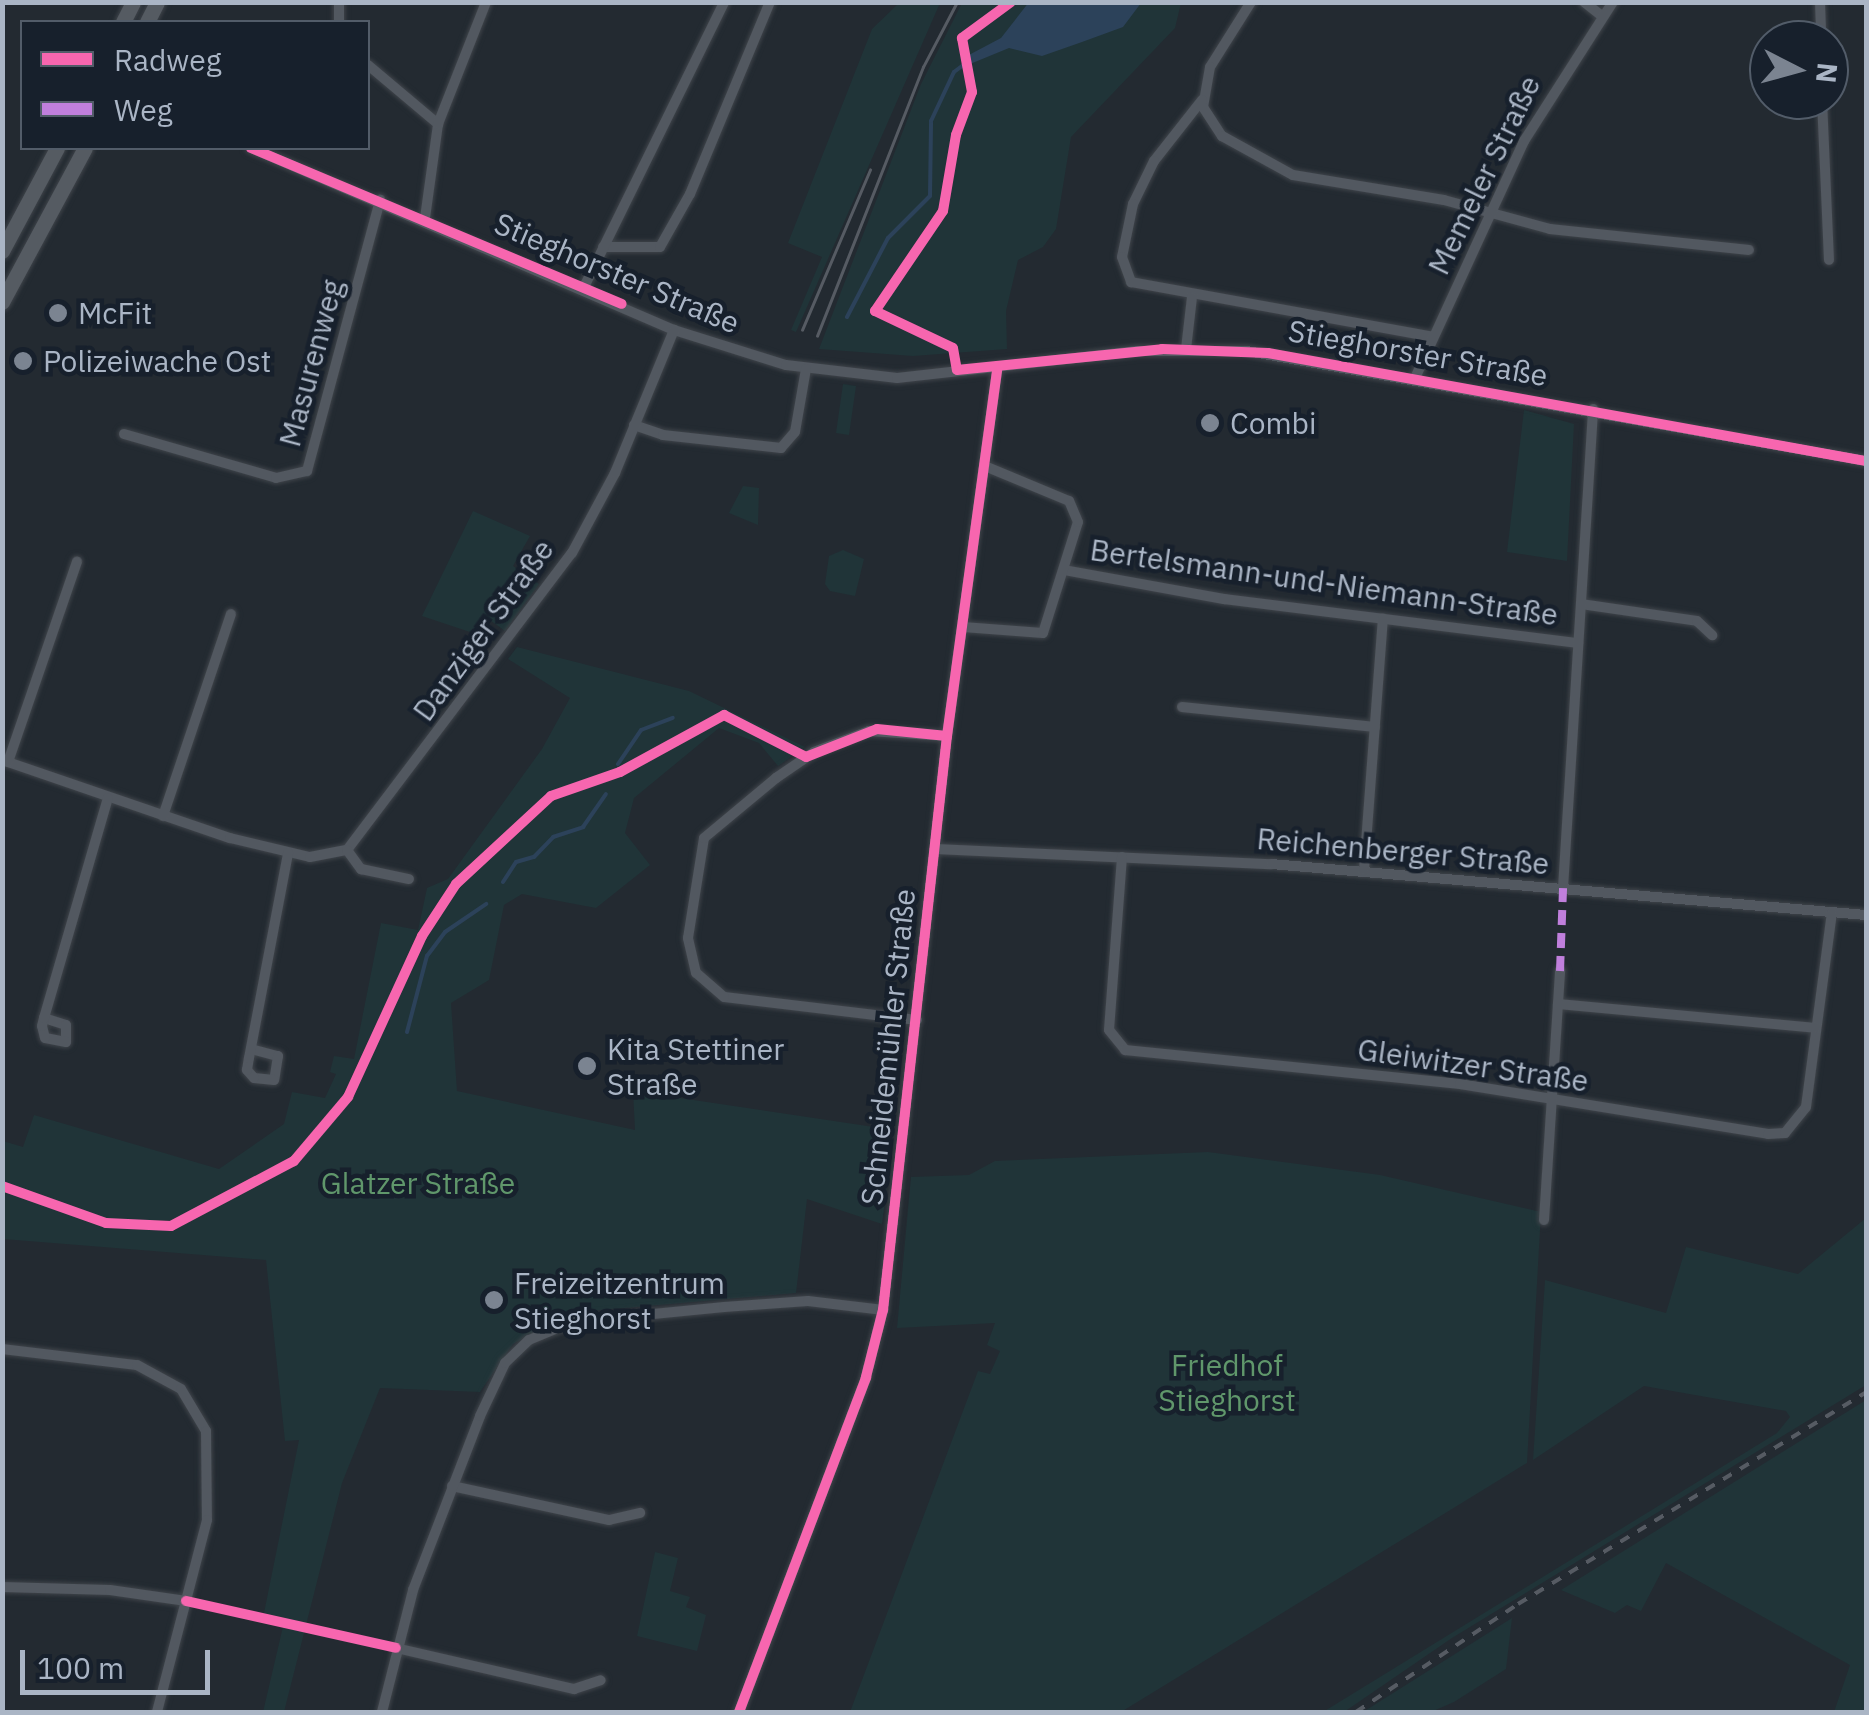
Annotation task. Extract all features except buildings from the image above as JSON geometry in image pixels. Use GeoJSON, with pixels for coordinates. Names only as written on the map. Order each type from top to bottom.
{"type":"FeatureCollection","features":[{"type":"Feature","properties":{"kind":"main road"},"geometry":{"type":"LineString","coordinates":[[28,255],[4,248],[56,150]]}},
{"type":"Feature","properties":{"kind":"main road"},"geometry":{"type":"LineString","coordinates":[[2,302],[84,150]]}},
{"type":"Feature","properties":{"kind":"street"},"geometry":{"type":"LineString","coordinates":[[425,218],[438,124],[486,2]]}},
{"type":"Feature","properties":{"kind":"street"},"geometry":{"type":"LineString","coordinates":[[584,287],[724,2]]}},
{"type":"Feature","properties":{"kind":"street"},"geometry":{"type":"LineString","coordinates":[[603,247],[660,247],[690,194],[770,2]]}},
{"type":"Feature","properties":{"kind":"street"},"geometry":{"type":"LineString","coordinates":[[1251,2],[1210,67],[1202,100],[1138,192],[1122,265],[1134,286],[1433,336]]}},
{"type":"Feature","properties":{"kind":"street"},"geometry":{"type":"LineString","coordinates":[[1584,2],[1602,16]]}},
{"type":"Feature","properties":{"kind":"street","name":"Memeler Straße"},"geometry":{"type":"LineString","coordinates":[[1415,378],[1488,214],[1543,106],[1613,2]]}},
{"type":"Feature","properties":{"kind":"street"},"geometry":{"type":"LineString","coordinates":[[370,67],[438,124]]}},
{"type":"Feature","properties":{"kind":"street"},"geometry":{"type":"LineString","coordinates":[[1202,100],[1214,130],[1300,177],[1534,220],[1550,229],[1748,250]]}},
{"type":"Feature","properties":{"kind":"street"},"geometry":{"type":"LineString","coordinates":[[1823,120],[1830,260]]}},
{"type":"Feature","properties":{"kind":"street"},"geometry":{"type":"LineString","coordinates":[[1179,132],[1214,130]]}},
{"type":"Feature","properties":{"kind":"street","name":"Stieghorster Straße"},"geometry":{"type":"LineString","coordinates":[[256,150],[425,218],[674,330],[806,369],[906,378],[1186,348],[1268,353],[1866,461]]}},
{"type":"Feature","properties":{"kind":"street","name":"Masurenweg"},"geometry":{"type":"LineString","coordinates":[[124,434],[276,478],[306,470],[380,200]]}},
{"type":"Feature","properties":{"kind":"street"},"geometry":{"type":"LineString","coordinates":[[1186,348],[1192,297]]}},
{"type":"Feature","properties":{"kind":"street","name":"Danziger Straße"},"geometry":{"type":"LineString","coordinates":[[347,850],[572,553],[634,425],[674,330]]}},
{"type":"Feature","properties":{"kind":"street","name":"Schneidemühler Straße"},"geometry":{"type":"LineString","coordinates":[[739,1712],[866,1377],[882,1310],[947,736],[998,366]]}},
{"type":"Feature","properties":{"kind":"street"},"geometry":{"type":"LineString","coordinates":[[634,425],[663,435],[781,448],[795,432],[806,369]]}},
{"type":"Feature","properties":{"kind":"street"},"geometry":{"type":"LineString","coordinates":[[1562,888],[1593,409]]}},
{"type":"Feature","properties":{"kind":"street"},"geometry":{"type":"LineString","coordinates":[[963,627],[1043,633],[1078,522],[1076,507],[987,467]]}},
{"type":"Feature","properties":{"kind":"street"},"geometry":{"type":"LineString","coordinates":[[77,562],[5,761],[163,816],[288,852],[323,858],[347,850],[361,870],[409,878]]}},
{"type":"Feature","properties":{"kind":"street","name":"Bertelsmann-und-Niemann-Straße"},"geometry":{"type":"LineString","coordinates":[[1064,570],[1578,643]]}},
{"type":"Feature","properties":{"kind":"street"},"geometry":{"type":"LineString","coordinates":[[1581,604],[1697,621],[1712,635]]}},
{"type":"Feature","properties":{"kind":"street"},"geometry":{"type":"LineString","coordinates":[[163,816],[232,614]]}},
{"type":"Feature","properties":{"kind":"street"},"geometry":{"type":"LineString","coordinates":[[1364,870],[1382,618]]}},
{"type":"Feature","properties":{"kind":"street"},"geometry":{"type":"LineString","coordinates":[[1182,706],[1374,727]]}},
{"type":"Feature","properties":{"kind":"street"},"geometry":{"type":"LineString","coordinates":[[916,1020],[724,997],[696,972],[688,938],[704,838],[776,778],[814,752],[869,730],[947,736]]}},
{"type":"Feature","properties":{"kind":"street"},"geometry":{"type":"LineString","coordinates":[[44,1018],[108,798]]}},
{"type":"Feature","properties":{"kind":"street","name":"Reichenberger Straße"},"geometry":{"type":"LineString","coordinates":[[935,849],[1364,870],[1866,915]]}},
{"type":"Feature","properties":{"kind":"street"},"geometry":{"type":"LineString","coordinates":[[251,1049],[288,852]]}},
{"type":"Feature","properties":{"kind":"street","name":"Gleiwitzer Straße"},"geometry":{"type":"LineString","coordinates":[[1122,857],[1109,1030],[1116,1046],[1460,1084],[1785,1133],[1806,1107],[1832,913]]}},
{"type":"Feature","properties":{"kind":"street"},"geometry":{"type":"LineString","coordinates":[[1544,1220],[1560,971]]}},
{"type":"Feature","properties":{"kind":"street"},"geometry":{"type":"LineString","coordinates":[[1558,1004],[1816,1028]]}},
{"type":"Feature","properties":{"kind":"street"},"geometry":{"type":"LineString","coordinates":[[382,1712],[396,1648],[452,1486],[497,1377],[513,1353],[544,1332],[585,1320],[784,1302],[882,1310]]}},
{"type":"Feature","properties":{"kind":"street"},"geometry":{"type":"LineString","coordinates":[[2,1349],[136,1365],[181,1389],[196,1408],[206,1431],[212,1488],[157,1712]]}},
{"type":"Feature","properties":{"kind":"street"},"geometry":{"type":"LineString","coordinates":[[452,1486],[608,1520],[640,1514]]}},
{"type":"Feature","properties":{"kind":"street"},"geometry":{"type":"LineString","coordinates":[[2,1587],[110,1590],[186,1602]]}},
{"type":"Feature","properties":{"kind":"street"},"geometry":{"type":"LineString","coordinates":[[396,1648],[574,1688],[602,1680]]}},
{"type":"Feature","properties":{"kind":"green space"},"geometry":{"type":"Polygon","coordinates":[[[899,3],[940,3],[796,332],[791,330],[822,257],[788,243],[872,29],[899,3]]]}},
{"type":"Feature","properties":{"kind":"green space"},"geometry":{"type":"Polygon","coordinates":[[[962,3],[1181,3],[1175,28],[1071,137],[1056,229],[1043,247],[1018,260],[1006,311],[1007,349],[913,356],[819,349],[921,84],[962,3]]]}},
{"type":"Feature","properties":{"kind":"green space"},"geometry":{"type":"Polygon","coordinates":[[[843,384],[856,386],[849,435],[836,433],[843,384]]]}},
{"type":"Feature","properties":{"kind":"green space"},"geometry":{"type":"Polygon","coordinates":[[[1524,410],[1574,424],[1567,561],[1507,552],[1524,410]]]}},
{"type":"Feature","properties":{"kind":"green space"},"geometry":{"type":"Polygon","coordinates":[[[743,486],[759,488],[758,525],[729,513],[743,486]]]}},
{"type":"Feature","properties":{"kind":"green space"},"geometry":{"type":"Polygon","coordinates":[[[473,511],[530,536],[513,566],[539,584],[505,631],[487,618],[476,634],[422,616],[473,511]]]}},
{"type":"Feature","properties":{"kind":"green space"},"geometry":{"type":"Polygon","coordinates":[[[843,550],[864,559],[855,596],[830,591],[825,584],[829,556],[843,550]]]}},
{"type":"Feature","properties":{"kind":"green space","name":"Glatzer Straße"},"geometry":{"type":"Polygon","coordinates":[[[517,647],[689,691],[805,747],[778,766],[759,743],[719,728],[634,798],[625,833],[650,865],[596,908],[522,894],[504,905],[489,980],[451,1003],[457,1091],[635,1130],[633,1091],[894,1130],[882,1224],[807,1199],[796,1293],[568,1313],[513,1344],[480,1392],[380,1388],[342,1483],[284,1712],[263,1712],[285,1618],[264,1613],[299,1440],[285,1441],[266,1260],[3,1239],[3,1141],[23,1147],[34,1115],[219,1169],[284,1124],[292,1092],[325,1098],[336,1074],[330,1072],[334,1056],[354,1059],[381,923],[418,930],[427,888],[448,879],[542,749],[570,698],[508,659],[517,647]]]}},
{"type":"Feature","properties":{"kind":"green space","name":"Friedhof Stieghorst"},"geometry":{"type":"Polygon","coordinates":[[[1208,1152],[1380,1175],[1541,1212],[1527,1463],[1121,1712],[850,1712],[978,1371],[990,1374],[1000,1351],[987,1345],[995,1323],[897,1328],[911,1177],[969,1175],[995,1161],[1208,1152]]]}},
{"type":"Feature","properties":{"kind":"green space"},"geometry":{"type":"Polygon","coordinates":[[[1866,1218],[1866,1385],[1452,1638],[1344,1712],[1323,1712],[1777,1433],[1790,1417],[1786,1411],[1644,1386],[1533,1460],[1545,1280],[1666,1313],[1686,1247],[1798,1274],[1866,1218]]]}},
{"type":"Feature","properties":{"kind":"green space"},"geometry":{"type":"Polygon","coordinates":[[[1866,1400],[1866,1712],[1834,1712],[1850,1665],[1666,1563],[1641,1611],[1627,1605],[1615,1613],[1561,1590],[1866,1400]]]}},
{"type":"Feature","properties":{"kind":"green space"},"geometry":{"type":"Polygon","coordinates":[[[655,1552],[678,1558],[670,1591],[690,1597],[686,1607],[706,1615],[697,1651],[637,1636],[655,1552]]]}},
{"type":"Feature","properties":{"kind":"green space"},"geometry":{"type":"Polygon","coordinates":[[[1512,1618],[1506,1669],[1454,1702],[1431,1712],[1363,1712],[1512,1618]]]}},
{"type":"Feature","properties":{"kind":"water"},"geometry":{"type":"Polygon","coordinates":[[[1029,2],[1141,3],[1123,27],[1082,42],[1042,56],[1009,48],[970,64],[967,56],[1001,38],[1029,2]]]}},
{"type":"Feature","properties":{"kind":"waterway"},"geometry":{"type":"LineString","coordinates":[[847,317],[888,238],[930,196],[931,121],[954,72],[971,59]]}},
{"type":"Feature","properties":{"kind":"waterway"},"geometry":{"type":"LineString","coordinates":[[618,764],[641,730],[673,718]]}},
{"type":"Feature","properties":{"kind":"waterway"},"geometry":{"type":"LineString","coordinates":[[503,882],[516,862],[534,857],[553,837],[583,827],[606,794]]}},
{"type":"Feature","properties":{"kind":"waterway"},"geometry":{"type":"LineString","coordinates":[[407,1032],[427,956],[445,932],[486,904]]}},
{"type":"Feature","properties":{"kind":"tram line"},"geometry":{"type":"LineString","coordinates":[[817,336],[923,67],[957,2]]}},
{"type":"Feature","properties":{"kind":"tram line"},"geometry":{"type":"LineString","coordinates":[[802,330],[870,170]]}},
{"type":"Feature","properties":{"kind":"railway"},"geometry":{"type":"LineString","coordinates":[[1356,1712],[1518,1604],[1866,1392]]}},
{"type":"Feature","properties":{"kind":"marked path"},"geometry":{"type":"LineString","coordinates":[[1560,971],[1563,888]]}},
{"type":"Feature","properties":{"kind":"cycle path"},"geometry":{"type":"LineString","coordinates":[[1011,2],[962,38],[972,92],[956,135],[943,211],[875,311],[953,348],[957,370],[1162,349],[1268,353],[1866,461]]}},
{"type":"Feature","properties":{"kind":"cycle path"},"geometry":{"type":"LineString","coordinates":[[256,150],[622,304]]}},
{"type":"Feature","properties":{"kind":"cycle path"},"geometry":{"type":"LineString","coordinates":[[739,1712],[866,1377],[883,1310],[947,736],[998,366]]}},
{"type":"Feature","properties":{"kind":"cycle path"},"geometry":{"type":"LineString","coordinates":[[2,1186],[106,1223],[171,1226],[294,1161],[348,1097],[422,936],[456,884],[551,796],[620,772],[724,715],[806,757],[877,729],[947,736]]}},
{"type":"Feature","properties":{"kind":"cycle path"},"geometry":{"type":"LineString","coordinates":[[186,1601],[396,1648]]}},
{"type":"Feature","properties":{"kind":"place","name":"McFit"},"geometry":{"type":"Point","coordinates":[58,313]}},
{"type":"Feature","properties":{"kind":"place","name":"Polizeiwache Ost"},"geometry":{"type":"Point","coordinates":[23,361]}},
{"type":"Feature","properties":{"kind":"place","name":"Combi"},"geometry":{"type":"Point","coordinates":[1210,423]}},
{"type":"Feature","properties":{"kind":"place","name":"Kita Stettiner Straße"},"geometry":{"type":"Point","coordinates":[587,1066]}},
{"type":"Feature","properties":{"kind":"place","name":"Freizeitzentrum Stieghorst"},"geometry":{"type":"Point","coordinates":[494,1300]}}]}
